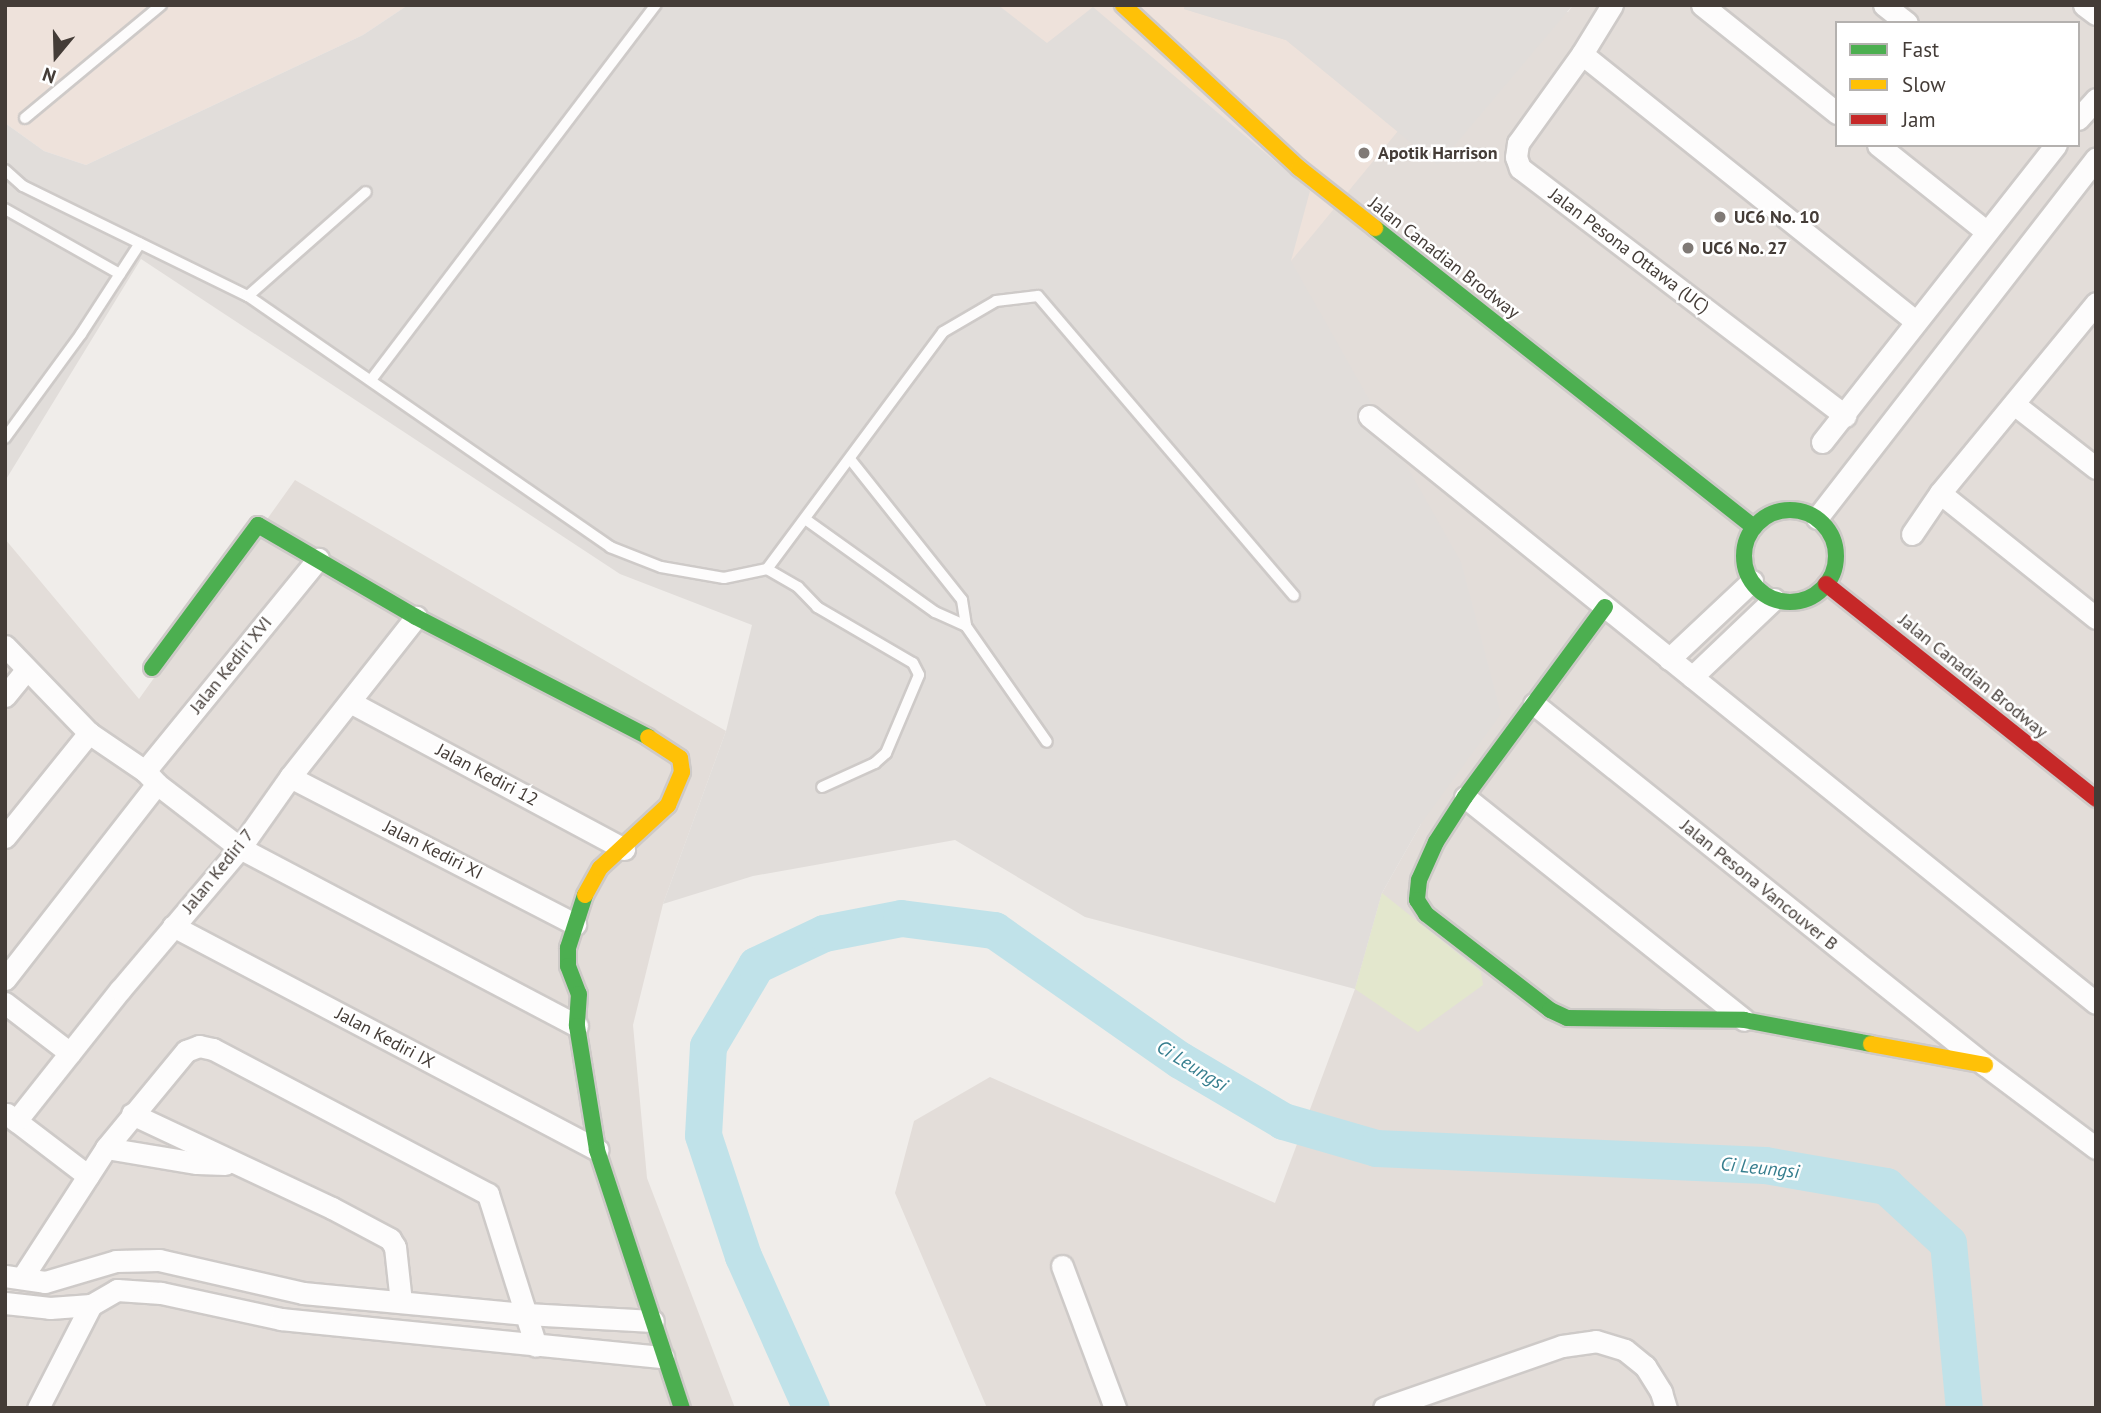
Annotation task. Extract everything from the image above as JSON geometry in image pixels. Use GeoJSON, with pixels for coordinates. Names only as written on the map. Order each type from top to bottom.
{"type":"FeatureCollection","features":[{"type":"Feature","properties":{"kind":"street","name":"Jalan Pesona Ottawa (UC)"},"geometry":{"type":"LineString","coordinates":[[1612,5],[1582,54],[1518,143],[1517,157],[1520,168],[1845,416]]}},
{"type":"Feature","properties":{"kind":"street"},"geometry":{"type":"LineString","coordinates":[[1702,5],[1835,111]]}},
{"type":"Feature","properties":{"kind":"street"},"geometry":{"type":"LineString","coordinates":[[1884,5],[1904,21]]}},
{"type":"Feature","properties":{"kind":"street"},"geometry":{"type":"LineString","coordinates":[[2084,5],[2096,14]]}},
{"type":"Feature","properties":{"kind":"street","name":"Jalan Canadian Brodway"},"geometry":{"type":"LineString","coordinates":[[1131,9],[1299,168],[1754,527]]}},
{"type":"Feature","properties":{"kind":"street"},"geometry":{"type":"LineString","coordinates":[[1582,54],[1916,323]]}},
{"type":"Feature","properties":{"kind":"street"},"geometry":{"type":"LineString","coordinates":[[2080,117],[2096,99]]}},
{"type":"Feature","properties":{"kind":"street"},"geometry":{"type":"LineString","coordinates":[[1881,147],[1987,232]]}},
{"type":"Feature","properties":{"kind":"street"},"geometry":{"type":"LineString","coordinates":[[1822,442],[2054,147]]}},
{"type":"Feature","properties":{"kind":"street"},"geometry":{"type":"LineString","coordinates":[[1817,518],[2096,158]]}},
{"type":"Feature","properties":{"kind":"street"},"geometry":{"type":"LineString","coordinates":[[1912,534],[1940,493],[2094,308]]}},
{"type":"Feature","properties":{"kind":"street"},"geometry":{"type":"LineString","coordinates":[[2014,404],[2096,468]]}},
{"type":"Feature","properties":{"kind":"street"},"geometry":{"type":"LineString","coordinates":[[1369,416],[2096,1003]]}},
{"type":"Feature","properties":{"kind":"street"},"geometry":{"type":"LineString","coordinates":[[1940,493],[2096,618]]}},
{"type":"Feature","properties":{"kind":"street"},"geometry":{"type":"LineString","coordinates":[[1784,510],[1804,512],[1817,518],[1827,529],[1836,557],[1834,571],[1826,584],[1803,600],[1774,599],[1761,592],[1752,581],[1744,554],[1754,527],[1764,517],[1784,510]]}},
{"type":"Feature","properties":{"kind":"street"},"geometry":{"type":"LineString","coordinates":[[152,668],[258,526],[416,617],[658,742],[680,758],[682,772],[668,806],[624,849],[600,868],[588,885],[568,948],[568,966],[579,994],[578,1026],[597,1150],[682,1408]]}},
{"type":"Feature","properties":{"kind":"street","name":"Jalan Kediri XVI"},"geometry":{"type":"LineString","coordinates":[[5,979],[151,778],[318,559]]}},
{"type":"Feature","properties":{"kind":"street"},"geometry":{"type":"LineString","coordinates":[[1669,659],[1752,581]]}},
{"type":"Feature","properties":{"kind":"street","name":"Jalan Canadian Brodway"},"geometry":{"type":"LineString","coordinates":[[1826,584],[2096,799]]}},
{"type":"Feature","properties":{"kind":"street"},"geometry":{"type":"LineString","coordinates":[[1692,677],[1774,599]]}},
{"type":"Feature","properties":{"kind":"street","name":"Jalan Pesona Vancouver B"},"geometry":{"type":"LineString","coordinates":[[1605,607],[1465,797],[1436,842],[1419,880],[1417,900],[1426,914],[1550,1010],[1567,1018],[1744,1020],[1985,1065]]}},
{"type":"Feature","properties":{"kind":"street","name":"Jalan Kediri 7"},"geometry":{"type":"LineString","coordinates":[[11,1117],[70,1053],[240,848],[290,777],[416,617]]}},
{"type":"Feature","properties":{"kind":"street"},"geometry":{"type":"LineString","coordinates":[[5,646],[89,733],[240,848],[578,1026]]}},
{"type":"Feature","properties":{"kind":"street"},"geometry":{"type":"LineString","coordinates":[[5,696],[26,670]]}},
{"type":"Feature","properties":{"kind":"street","name":"Jalan Kediri 12"},"geometry":{"type":"LineString","coordinates":[[350,702],[624,849]]}},
{"type":"Feature","properties":{"kind":"street","name":"Jalan Pesona Vancouver B"},"geometry":{"type":"LineString","coordinates":[[1534,704],[1985,1065],[2096,1148]]}},
{"type":"Feature","properties":{"kind":"street"},"geometry":{"type":"LineString","coordinates":[[5,837],[89,733]]}},
{"type":"Feature","properties":{"kind":"street","name":"Jalan Kediri XI"},"geometry":{"type":"LineString","coordinates":[[290,777],[575,924]]}},
{"type":"Feature","properties":{"kind":"street","name":"Jalan Pesona Vancouver B"},"geometry":{"type":"LineString","coordinates":[[1465,797],[1744,1020]]}},
{"type":"Feature","properties":{"kind":"street","name":"Jalan Kediri IX"},"geometry":{"type":"LineString","coordinates":[[173,926],[597,1150]]}},
{"type":"Feature","properties":{"kind":"street"},"geometry":{"type":"LineString","coordinates":[[5,1003],[70,1053]]}},
{"type":"Feature","properties":{"kind":"street"},"geometry":{"type":"LineString","coordinates":[[536,1346],[526,1314],[488,1194],[213,1049],[199,1046],[186,1051],[132,1114],[14,1277],[45,1282],[116,1261],[159,1260],[303,1293],[526,1314],[653,1321]]}},
{"type":"Feature","properties":{"kind":"street"},"geometry":{"type":"LineString","coordinates":[[132,1114],[332,1208],[390,1239],[395,1247],[401,1302]]}},
{"type":"Feature","properties":{"kind":"street"},"geometry":{"type":"LineString","coordinates":[[11,1117],[88,1176]]}},
{"type":"Feature","properties":{"kind":"street"},"geometry":{"type":"LineString","coordinates":[[106,1149],[197,1163],[234,1164]]}},
{"type":"Feature","properties":{"kind":"street"},"geometry":{"type":"LineString","coordinates":[[1062,1266],[1115,1408]]}},
{"type":"Feature","properties":{"kind":"street"},"geometry":{"type":"LineString","coordinates":[[5,1303],[50,1308],[91,1305],[117,1290],[161,1293],[281,1319],[663,1357]]}},
{"type":"Feature","properties":{"kind":"street"},"geometry":{"type":"LineString","coordinates":[[38,1408],[91,1305]]}},
{"type":"Feature","properties":{"kind":"street"},"geometry":{"type":"LineString","coordinates":[[1384,1408],[1562,1346],[1596,1340],[1625,1349],[1645,1366],[1661,1392],[1666,1408]]}},
{"type":"Feature","properties":{"kind":"lane"},"geometry":{"type":"LineString","coordinates":[[25,118],[161,5]]}},
{"type":"Feature","properties":{"kind":"lane"},"geometry":{"type":"LineString","coordinates":[[371,380],[656,5]]}},
{"type":"Feature","properties":{"kind":"lane"},"geometry":{"type":"LineString","coordinates":[[5,170],[23,186],[248,296],[610,547],[660,567],[723,578],[767,569],[943,332],[996,301],[1038,296],[1294,596]]}},
{"type":"Feature","properties":{"kind":"lane"},"geometry":{"type":"LineString","coordinates":[[248,296],[366,192]]}},
{"type":"Feature","properties":{"kind":"lane"},"geometry":{"type":"LineString","coordinates":[[5,209],[120,274]]}},
{"type":"Feature","properties":{"kind":"lane"},"geometry":{"type":"LineString","coordinates":[[5,438],[140,243]]}},
{"type":"Feature","properties":{"kind":"lane"},"geometry":{"type":"LineString","coordinates":[[850,459],[962,600],[966,626],[1046,742]]}},
{"type":"Feature","properties":{"kind":"lane"},"geometry":{"type":"LineString","coordinates":[[805,519],[935,612],[966,626]]}},
{"type":"Feature","properties":{"kind":"lane"},"geometry":{"type":"LineString","coordinates":[[767,569],[798,587],[817,607],[918,669],[908,705],[886,753],[875,763],[822,787]]}},
{"type":"Feature","properties":{"kind":"shaded area"},"geometry":{"type":"Polygon","coordinates":[[[5,5],[408,5],[363,35],[86,165],[44,151],[5,123],[5,5]]]}},
{"type":"Feature","properties":{"kind":"shaded area"},"geometry":{"type":"Polygon","coordinates":[[[408,5],[998,5],[1047,43],[1093,7],[1310,191],[1291,261],[1461,562],[1501,714],[1421,824],[1382,893],[1355,989],[1085,917],[955,840],[753,876],[663,904],[726,731],[752,625],[620,574],[141,259],[5,481],[5,123],[44,151],[86,165],[363,35],[408,5]]]}},
{"type":"Feature","properties":{"kind":"shaded area"},"geometry":{"type":"Polygon","coordinates":[[[998,5],[1568,12],[1573,5],[2096,5],[2096,1408],[987,1408],[895,1193],[914,1121],[990,1077],[1275,1203],[1355,989],[1382,893],[1421,824],[1047,44],[998,5]]]}},
{"type":"Feature","properties":{"kind":"shaded area"},"geometry":{"type":"Polygon","coordinates":[[[998,5],[1185,5],[1184,9],[1286,40],[1398,131],[1291,261],[1047,44],[998,5]]]}},
{"type":"Feature","properties":{"kind":"shaded area"},"geometry":{"type":"Polygon","coordinates":[[[1185,5],[1573,5],[1438,165],[1286,40],[1184,9],[1185,5]]]}},
{"type":"Feature","properties":{"kind":"shaded area"},"geometry":{"type":"Polygon","coordinates":[[[295,480],[726,731],[663,904],[633,1025],[647,1178],[735,1408],[5,1408],[5,539],[139,699],[295,480]]]}},
{"type":"Feature","properties":{"kind":"green space"},"geometry":{"type":"Polygon","coordinates":[[[1382,893],[1481,972],[1483,985],[1418,1032],[1355,989],[1382,893]]]}},
{"type":"Feature","properties":{"kind":"waterway","name":"Ci Leungsi"},"geometry":{"type":"LineString","coordinates":[[811,1408],[743,1256],[703,1135],[708,1046],[756,965],[824,933],[901,918],[994,930],[1180,1060],[1283,1121],[1376,1148],[1765,1165],[1886,1186],[1948,1243],[1964,1408]]}},
{"type":"Feature","properties":{"kind":"traffic: fast"},"geometry":{"type":"LineString","coordinates":[[1375,228],[1754,527]]}},
{"type":"Feature","properties":{"kind":"traffic: fast"},"geometry":{"type":"LineString","coordinates":[[1790,510],[1807,514],[1822,524],[1832,539],[1836,556],[1832,573],[1822,588],[1807,598],[1790,602],[1773,598],[1758,588],[1748,573],[1744,556],[1748,539],[1758,524],[1773,514],[1790,510]]}},
{"type":"Feature","properties":{"kind":"traffic: fast"},"geometry":{"type":"LineString","coordinates":[[152,668],[258,525],[416,617],[648,737]]}},
{"type":"Feature","properties":{"kind":"traffic: fast"},"geometry":{"type":"LineString","coordinates":[[1605,607],[1465,797],[1436,842],[1419,880],[1417,900],[1426,914],[1550,1010],[1567,1018],[1744,1020],[1871,1044]]}},
{"type":"Feature","properties":{"kind":"traffic: fast"},"geometry":{"type":"LineString","coordinates":[[585,895],[568,948],[568,966],[579,994],[577,1026],[597,1150],[682,1408]]}},
{"type":"Feature","properties":{"kind":"traffic: slow"},"geometry":{"type":"LineString","coordinates":[[1123,5],[1299,168],[1375,228]]}},
{"type":"Feature","properties":{"kind":"traffic: slow"},"geometry":{"type":"LineString","coordinates":[[585,895],[600,868],[668,805],[682,772],[680,758],[648,737]]}},
{"type":"Feature","properties":{"kind":"traffic: slow"},"geometry":{"type":"LineString","coordinates":[[1871,1044],[1985,1065]]}},
{"type":"Feature","properties":{"kind":"traffic: jam"},"geometry":{"type":"LineString","coordinates":[[1826,584],[2096,799]]}},
{"type":"Feature","properties":{"kind":"place","name":"Apotik Harrison"},"geometry":{"type":"Point","coordinates":[1364,153]}},
{"type":"Feature","properties":{"kind":"place","name":"UC6 No. 10"},"geometry":{"type":"Point","coordinates":[1720,217]}},
{"type":"Feature","properties":{"kind":"place","name":"UC6 No. 27"},"geometry":{"type":"Point","coordinates":[1688,248]}}]}
